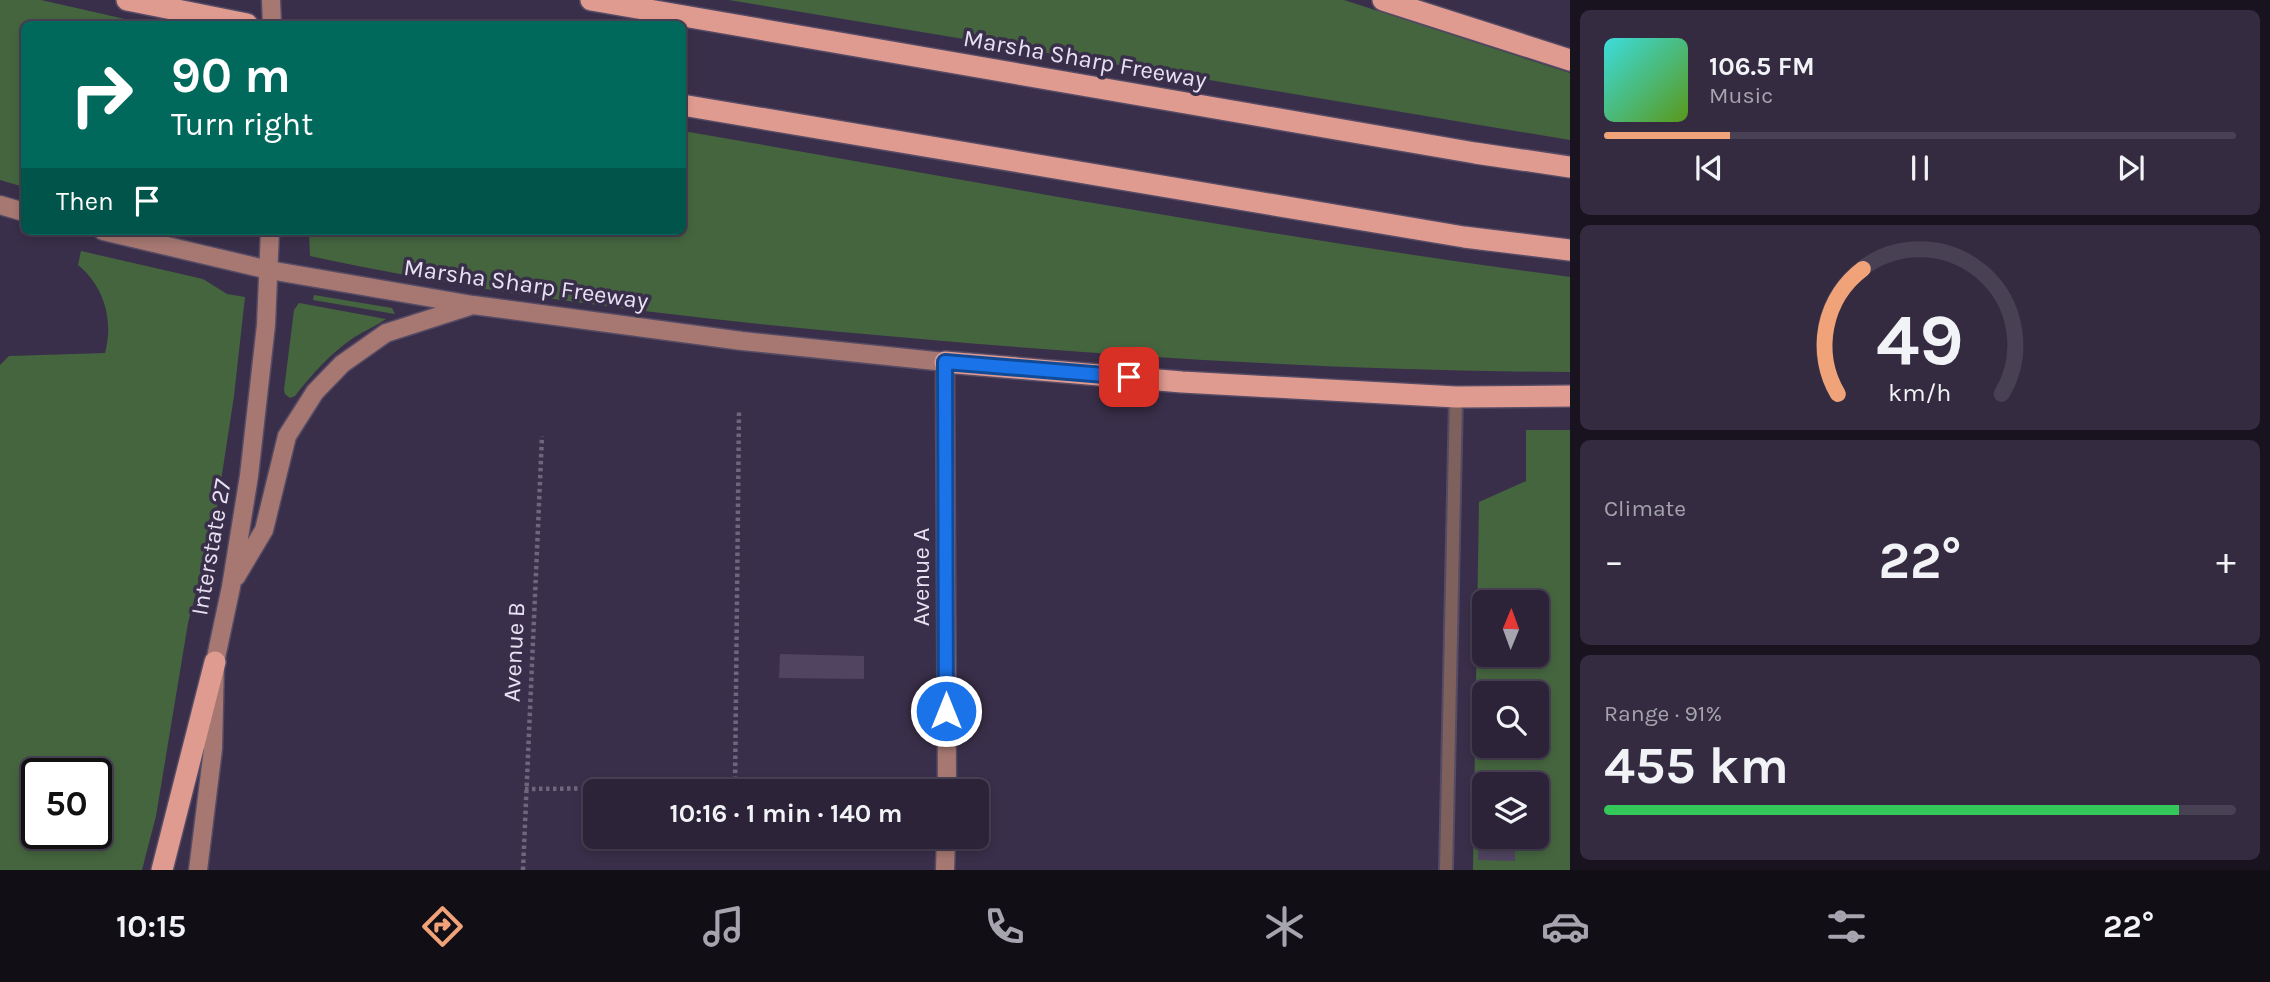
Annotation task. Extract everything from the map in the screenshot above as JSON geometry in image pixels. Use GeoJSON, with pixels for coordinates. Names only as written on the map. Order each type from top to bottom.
{"type":"FeatureCollection","features":[{"type":"Feature","properties":{"kind":"highway"},"geometry":{"type":"LineString","coordinates":[[127,0],[232,21]]}},
{"type":"Feature","properties":{"kind":"highway","name":"Marsha Sharp Freeway"},"geometry":{"type":"LineString","coordinates":[[591,0],[1475,153],[1570,167]]}},
{"type":"Feature","properties":{"kind":"highway"},"geometry":{"type":"LineString","coordinates":[[1383,0],[1570,60]]}},
{"type":"Feature","properties":{"kind":"highway"},"geometry":{"type":"LineString","coordinates":[[686,105],[1451,235],[1570,250]]}},
{"type":"Feature","properties":{"kind":"highway"},"geometry":{"type":"LineString","coordinates":[[945,362],[1182,382],[1455,397],[1570,396]]}},
{"type":"Feature","properties":{"kind":"highway"},"geometry":{"type":"LineString","coordinates":[[162,870],[215,663]]}},
{"type":"Feature","properties":{"kind":"main road"},"geometry":{"type":"LineString","coordinates":[[271,0],[272,21]]}},
{"type":"Feature","properties":{"kind":"main road"},"geometry":{"type":"LineString","coordinates":[[0,205],[21,211]]}},
{"type":"Feature","properties":{"kind":"main road","name":"Marsha Sharp Freeway"},"geometry":{"type":"LineString","coordinates":[[120,235],[269,270],[473,305],[742,341],[945,362]]}},
{"type":"Feature","properties":{"kind":"main road","name":"Interstate 27"},"geometry":{"type":"LineString","coordinates":[[198,870],[213,749],[215,663],[231,587],[249,476],[266,325],[270,235]]}},
{"type":"Feature","properties":{"kind":"main road"},"geometry":{"type":"LineString","coordinates":[[231,587],[264,530],[287,436],[315,392],[342,364],[386,333],[473,305]]}},
{"type":"Feature","properties":{"kind":"main road","name":"Avenue A"},"geometry":{"type":"LineString","coordinates":[[945,362],[947,779]]}},
{"type":"Feature","properties":{"kind":"main road"},"geometry":{"type":"LineString","coordinates":[[945,870],[946,849]]}},
{"type":"Feature","properties":{"kind":"lane"},"geometry":{"type":"LineString","coordinates":[[1446,870],[1455,397]]}},
{"type":"Feature","properties":{"kind":"path"},"geometry":{"type":"LineString","coordinates":[[735,779],[739,410]]}},
{"type":"Feature","properties":{"kind":"path","name":"Avenue B"},"geometry":{"type":"LineString","coordinates":[[523,870],[542,436]]}},
{"type":"Feature","properties":{"kind":"path"},"geometry":{"type":"LineString","coordinates":[[525,789],[583,788]]}},
{"type":"Feature","properties":{"kind":"green space"},"geometry":{"type":"Polygon","coordinates":[[[0,0],[41,0],[134,21],[21,21],[21,186],[0,180],[0,0]]]}},
{"type":"Feature","properties":{"kind":"green space"},"geometry":{"type":"Polygon","coordinates":[[[729,0],[1344,0],[1570,73],[1570,140],[729,0]]]}},
{"type":"Feature","properties":{"kind":"green space"},"geometry":{"type":"Polygon","coordinates":[[[686,132],[1237,227],[1570,277],[1570,372],[1246,362],[1083,352],[845,332],[691,317],[537,297],[310,256],[309,235],[686,235],[686,132]]]}},
{"type":"Feature","properties":{"kind":"green space"},"geometry":{"type":"Polygon","coordinates":[[[81,251],[203,279],[227,294],[245,297],[234,396],[215,520],[188,623],[156,816],[142,870],[0,870],[0,365],[9,356],[105,353],[108,328],[105,304],[87,273],[78,265],[81,251]]]}},
{"type":"Feature","properties":{"kind":"green space"},"geometry":{"type":"Polygon","coordinates":[[[314,295],[392,308],[395,314],[313,300],[314,295]]]}},
{"type":"Feature","properties":{"kind":"green space"},"geometry":{"type":"Polygon","coordinates":[[[299,303],[386,319],[353,338],[337,351],[295,396],[290,398],[284,390],[294,310],[299,303]]]}},
{"type":"Feature","properties":{"kind":"green space"},"geometry":{"type":"Polygon","coordinates":[[[1526,430],[1570,430],[1570,870],[1473,870],[1473,849],[1549,849],[1549,772],[1475,772],[1475,758],[1549,758],[1549,681],[1476,681],[1476,667],[1549,667],[1549,590],[1478,590],[1479,502],[1526,481],[1526,430]]]}},
{"type":"Feature","properties":{"kind":"building"},"geometry":{"type":"Polygon","coordinates":[[[780,654],[864,656],[864,679],[779,678],[780,654]]]}},
{"type":"Feature","properties":{"kind":"building"},"geometry":{"type":"Polygon","coordinates":[[[1478,849],[1515,849],[1515,861],[1478,860],[1478,849]]]}},
{"type":"Feature","properties":{"kind":"route"},"geometry":{"type":"LineString","coordinates":[[946,711],[945,362],[1129,377]]}}]}
